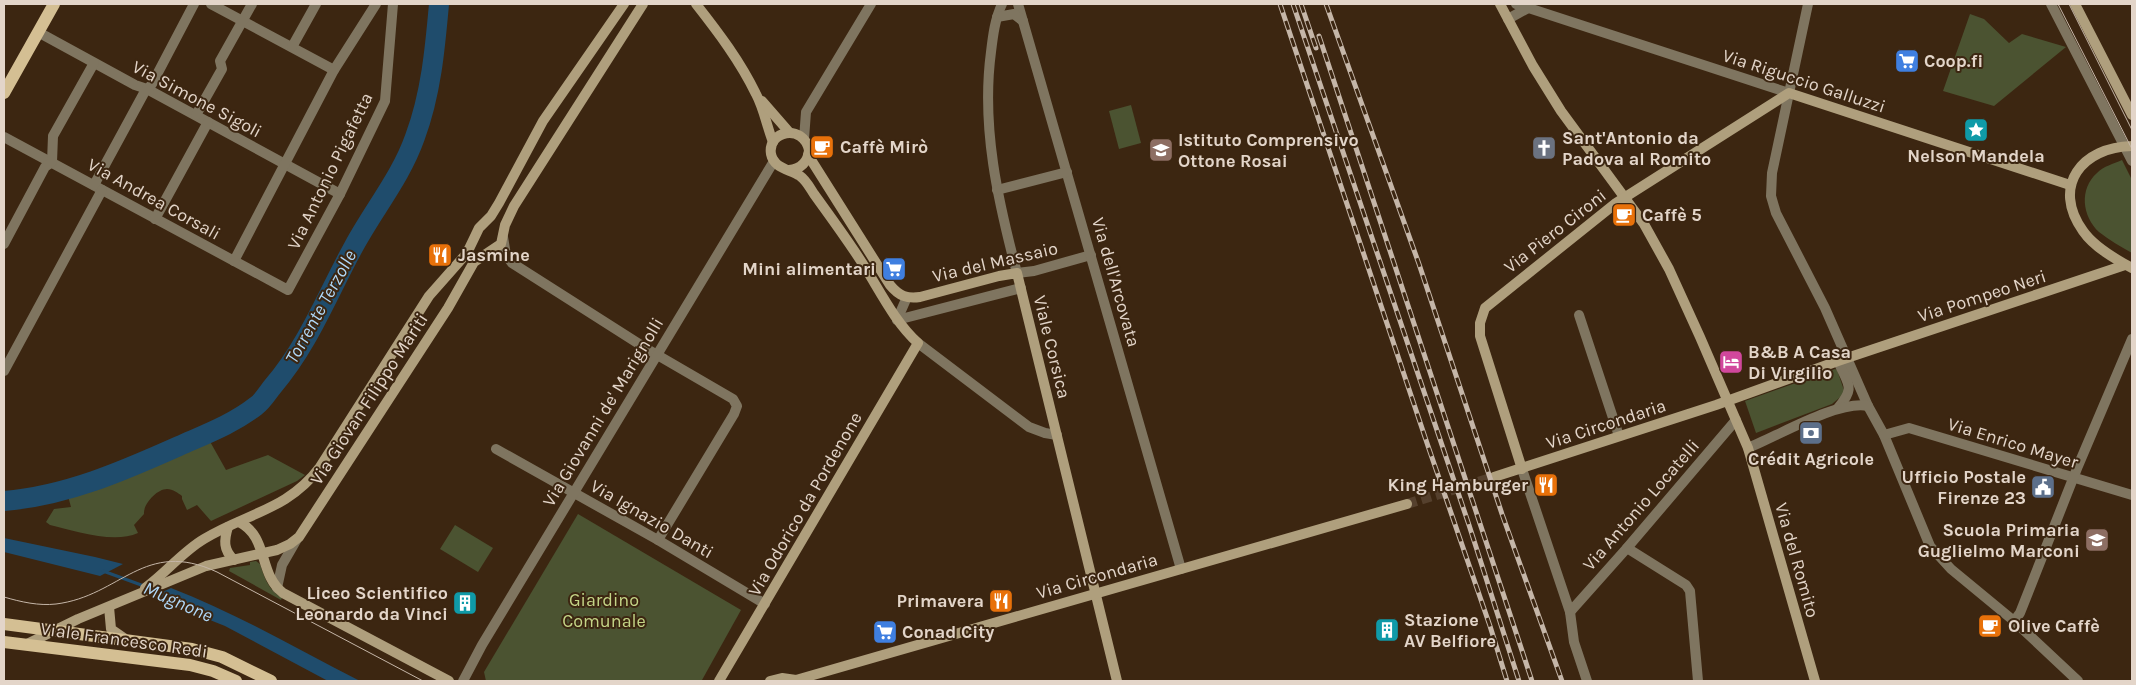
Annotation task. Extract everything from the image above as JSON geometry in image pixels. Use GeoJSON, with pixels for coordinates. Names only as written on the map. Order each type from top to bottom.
{"type":"FeatureCollection","features":[{"type":"Feature","properties":{"kind":"main road"},"geometry":{"type":"LineString","coordinates":[[4,93],[54,4]]}},
{"type":"Feature","properties":{"kind":"main road","name":"Viale Francesco Redi"},"geometry":{"type":"LineString","coordinates":[[4,624],[124,638],[208,652],[239,664],[271,681]]}},
{"type":"Feature","properties":{"kind":"main road","name":"Viale Francesco Redi"},"geometry":{"type":"LineString","coordinates":[[4,642],[190,666],[213,670],[236,681]]}},
{"type":"Feature","properties":{"kind":"street"},"geometry":{"type":"LineString","coordinates":[[4,371],[148,89],[194,4]]}},
{"type":"Feature","properties":{"kind":"street"},"geometry":{"type":"LineString","coordinates":[[211,4],[334,70]]}},
{"type":"Feature","properties":{"kind":"street"},"geometry":{"type":"LineString","coordinates":[[196,115],[222,69],[220,61],[252,4]]}},
{"type":"Feature","properties":{"kind":"street"},"geometry":{"type":"LineString","coordinates":[[292,47],[315,4]]}},
{"type":"Feature","properties":{"kind":"street"},"geometry":{"type":"LineString","coordinates":[[234,261],[334,70],[376,4]]}},
{"type":"Feature","properties":{"kind":"street","name":"Via Antonio Pigafetta"},"geometry":{"type":"LineString","coordinates":[[288,290],[340,194],[385,101],[393,4]]}},
{"type":"Feature","properties":{"kind":"street","name":"Via Giovan Filippo Mariti"},"geometry":{"type":"LineString","coordinates":[[135,595],[162,575],[195,545],[291,497],[311,479],[429,296],[467,253],[476,234],[499,203],[543,121],[624,4]]}},
{"type":"Feature","properties":{"kind":"street","name":"Via Giovan Filippo Mariti"},"geometry":{"type":"LineString","coordinates":[[27,644],[135,595],[206,566],[283,548],[299,537],[448,308],[467,272],[474,262],[499,246],[514,206],[643,4]]}},
{"type":"Feature","properties":{"kind":"street"},"geometry":{"type":"LineString","coordinates":[[696,4],[722,37]]}},
{"type":"Feature","properties":{"kind":"street"},"geometry":{"type":"LineString","coordinates":[[706,4],[722,37],[757,96],[774,142]]}},
{"type":"Feature","properties":{"kind":"street"},"geometry":{"type":"LineString","coordinates":[[804,139],[806,112],[871,4]]}},
{"type":"Feature","properties":{"kind":"street","name":"Viale Corsica"},"geometry":{"type":"LineString","coordinates":[[1002,4],[997,17],[988,70],[988,118],[997,190],[1117,681]]}},
{"type":"Feature","properties":{"kind":"street","name":"Via dell'Arcovata"},"geometry":{"type":"LineString","coordinates":[[1018,4],[1181,569]]}},
{"type":"Feature","properties":{"kind":"street","name":"Via del Romito"},"geometry":{"type":"LineString","coordinates":[[1503,4],[1508,19],[1532,66],[1561,111],[1644,224],[1669,269],[1748,448],[1816,681]]}},
{"type":"Feature","properties":{"kind":"street","name":"Via Riguccio Galluzzi"},"geometry":{"type":"LineString","coordinates":[[1516,4],[2070,185]]}},
{"type":"Feature","properties":{"kind":"street"},"geometry":{"type":"LineString","coordinates":[[1808,4],[1772,173],[1771,189],[1773,203],[1818,292],[1843,359],[1850,389],[1848,396],[1838,408]]}},
{"type":"Feature","properties":{"kind":"street"},"geometry":{"type":"LineString","coordinates":[[2051,4],[2128,146],[2132,162]]}},
{"type":"Feature","properties":{"kind":"street"},"geometry":{"type":"LineString","coordinates":[[2075,4],[2132,114]]}},
{"type":"Feature","properties":{"kind":"street"},"geometry":{"type":"LineString","coordinates":[[1508,19],[1528,8]]}},
{"type":"Feature","properties":{"kind":"street"},"geometry":{"type":"LineString","coordinates":[[997,17],[1014,14],[1024,22]]}},
{"type":"Feature","properties":{"kind":"street","name":"Via Simone Sigoli"},"geometry":{"type":"LineString","coordinates":[[38,32],[135,85],[148,89],[340,194]]}},
{"type":"Feature","properties":{"kind":"street"},"geometry":{"type":"LineString","coordinates":[[4,244],[46,168],[52,162],[53,136],[94,63]]}},
{"type":"Feature","properties":{"kind":"street","name":"Via Piero Cironi"},"geometry":{"type":"LineString","coordinates":[[1522,468],[1480,336],[1483,312],[1487,305],[1625,197],[1789,93]]}},
{"type":"Feature","properties":{"kind":"street"},"geometry":{"type":"LineString","coordinates":[[757,96],[789,132]]}},
{"type":"Feature","properties":{"kind":"street"},"geometry":{"type":"LineString","coordinates":[[155,219],[208,122]]}},
{"type":"Feature","properties":{"kind":"street"},"geometry":{"type":"LineString","coordinates":[[789,170],[802,165],[808,155],[808,145],[804,139],[798,134],[789,132],[783,134],[774,142],[771,148],[774,161],[781,168],[789,170],[802,178],[844,235],[898,320],[918,343],[1029,426],[1057,436]]}},
{"type":"Feature","properties":{"kind":"street","name":"Via Andrea Corsali"},"geometry":{"type":"LineString","coordinates":[[4,136],[288,290]]}},
{"type":"Feature","properties":{"kind":"street"},"geometry":{"type":"LineString","coordinates":[[2128,146],[2111,148],[2089,158],[2078,170],[2070,185],[2071,203],[2083,231],[2096,244],[2129,266]]}},
{"type":"Feature","properties":{"kind":"street"},"geometry":{"type":"LineString","coordinates":[[808,155],[890,285],[899,294],[907,298],[898,320]]}},
{"type":"Feature","properties":{"kind":"street","name":"Via Giovanni de' Marignolli"},"geometry":{"type":"LineString","coordinates":[[462,681],[774,161]]}},
{"type":"Feature","properties":{"kind":"street"},"geometry":{"type":"LineString","coordinates":[[997,190],[1067,172]]}},
{"type":"Feature","properties":{"kind":"street"},"geometry":{"type":"LineString","coordinates":[[484,224],[495,224],[503,235],[506,255],[512,263],[657,354],[734,399],[737,406],[658,540]]}},
{"type":"Feature","properties":{"kind":"street"},"geometry":{"type":"LineString","coordinates":[[476,234],[479,245],[484,249],[492,250]]}},
{"type":"Feature","properties":{"kind":"street","name":"Via del Massaio"},"geometry":{"type":"LineString","coordinates":[[907,298],[924,296],[999,276],[1034,271],[1091,255]]}},
{"type":"Feature","properties":{"kind":"street","name":"Via Pompeo Neri"},"geometry":{"type":"LineString","coordinates":[[1728,400],[1843,359],[2129,266]]}},
{"type":"Feature","properties":{"kind":"street","name":"Via del Massaio"},"geometry":{"type":"LineString","coordinates":[[898,320],[1021,288]]}},
{"type":"Feature","properties":{"kind":"street"},"geometry":{"type":"LineString","coordinates":[[1579,315],[1619,436]]}},
{"type":"Feature","properties":{"kind":"street"},"geometry":{"type":"LineString","coordinates":[[2014,621],[2020,613],[2073,479],[2132,339]]}},
{"type":"Feature","properties":{"kind":"street","name":"Via Odorico da Pordenone"},"geometry":{"type":"LineString","coordinates":[[719,681],[918,343]]}},
{"type":"Feature","properties":{"kind":"street"},"geometry":{"type":"LineString","coordinates":[[1843,359],[1884,435],[1930,546],[1951,569],[2014,621],[2078,681]]}},
{"type":"Feature","properties":{"kind":"street","name":"Via Circondaria"},"geometry":{"type":"LineString","coordinates":[[1494,477],[1728,400]]}},
{"type":"Feature","properties":{"kind":"street"},"geometry":{"type":"LineString","coordinates":[[1748,448],[1838,408],[1856,404],[1868,406]]}},
{"type":"Feature","properties":{"kind":"street","name":"Via Antonio Locatelli"},"geometry":{"type":"LineString","coordinates":[[1570,612],[1736,420]]}},
{"type":"Feature","properties":{"kind":"street","name":"Via Enrico Mayer"},"geometry":{"type":"LineString","coordinates":[[1884,435],[1909,428],[2073,479],[2132,495]]}},
{"type":"Feature","properties":{"kind":"street","name":"Via Ignazio Danti"},"geometry":{"type":"LineString","coordinates":[[496,449],[658,540],[765,604]]}},
{"type":"Feature","properties":{"kind":"street"},"geometry":{"type":"LineString","coordinates":[[1522,468],[1570,612],[1574,642],[1588,681]]}},
{"type":"Feature","properties":{"kind":"street","name":"Via Circondaria"},"geometry":{"type":"LineString","coordinates":[[770,681],[782,678],[796,681],[1406,504]]}},
{"type":"Feature","properties":{"kind":"street"},"geometry":{"type":"LineString","coordinates":[[239,522],[246,525],[255,535],[263,553],[270,579],[276,588],[449,681]]}},
{"type":"Feature","properties":{"kind":"street"},"geometry":{"type":"LineString","coordinates":[[228,527],[224,544],[228,554],[234,560]]}},
{"type":"Feature","properties":{"kind":"street"},"geometry":{"type":"LineString","coordinates":[[276,588],[282,565],[299,537]]}},
{"type":"Feature","properties":{"kind":"street"},"geometry":{"type":"LineString","coordinates":[[1627,548],[1686,585],[1690,591],[1698,681]]}},
{"type":"Feature","properties":{"kind":"street"},"geometry":{"type":"LineString","coordinates":[[109,607],[111,629],[124,638]]}},
{"type":"Feature","properties":{"kind":"green space"},"geometry":{"type":"Polygon","coordinates":[[[1970,14],[1984,19],[2009,43],[2022,34],[2066,47],[1994,106],[1943,91],[1970,14]]]}},
{"type":"Feature","properties":{"kind":"green space"},"geometry":{"type":"Polygon","coordinates":[[[1131,105],[1141,143],[1119,149],[1109,111],[1131,105]]]}},
{"type":"Feature","properties":{"kind":"green space"},"geometry":{"type":"Polygon","coordinates":[[[2122,160],[2132,180],[2132,253],[2099,232],[2093,226],[2086,211],[2085,203],[2085,194],[2091,179],[2109,165],[2122,160]]]}},
{"type":"Feature","properties":{"kind":"green space"},"geometry":{"type":"Polygon","coordinates":[[[1835,369],[1845,393],[1832,404],[1756,433],[1745,401],[1835,369]]]}},
{"type":"Feature","properties":{"kind":"green space"},"geometry":{"type":"Polygon","coordinates":[[[208,438],[226,470],[268,455],[305,475],[297,481],[211,521],[197,505],[187,510],[182,496],[175,491],[167,489],[151,498],[144,510],[144,514],[134,525],[138,533],[128,536],[106,537],[94,535],[50,525],[46,522],[54,509],[71,507],[68,496],[208,438]]]}},
{"type":"Feature","properties":{"kind":"green space","name":"Giardino Comunale"},"geometry":{"type":"Polygon","coordinates":[[[578,514],[741,610],[702,680],[486,681],[484,672],[578,514]]]}},
{"type":"Feature","properties":{"kind":"green space"},"geometry":{"type":"Polygon","coordinates":[[[455,525],[493,548],[478,572],[440,549],[455,525]]]}},
{"type":"Feature","properties":{"kind":"green space"},"geometry":{"type":"Polygon","coordinates":[[[256,561],[260,564],[268,583],[273,591],[282,598],[281,600],[229,571],[230,568],[250,565],[250,562],[256,561]]]}},
{"type":"Feature","properties":{"kind":"water"},"geometry":{"type":"Polygon","coordinates":[[[4,538],[123,564],[100,576],[4,552],[4,538]]]}},
{"type":"Feature","properties":{"kind":"water"},"geometry":{"type":"Polygon","coordinates":[[[171,588],[243,620],[360,681],[328,681],[225,626],[152,597],[171,588]]]}},
{"type":"Feature","properties":{"kind":"waterway","name":"Torrente Terzolle"},"geometry":{"type":"LineString","coordinates":[[4,501],[50,494],[115,473],[219,428],[261,402],[286,370],[308,336],[354,246],[395,179],[409,152],[429,88],[439,4]]}},
{"type":"Feature","properties":{"kind":"waterway","name":"Mugnone"},"geometry":{"type":"LineString","coordinates":[[103,571],[144,586]]}},
{"type":"Feature","properties":{"kind":"tunnel"},"geometry":{"type":"LineString","coordinates":[[1407,504],[1494,477]]}},
{"type":"Feature","properties":{"kind":"tram line"},"geometry":{"type":"LineString","coordinates":[[2058,4],[2132,149]]}},
{"type":"Feature","properties":{"kind":"tram line"},"geometry":{"type":"LineString","coordinates":[[2069,4],[2132,130]]}},
{"type":"Feature","properties":{"kind":"tram line"},"geometry":{"type":"LineString","coordinates":[[4,597],[30,603],[56,604],[79,599],[151,565],[170,562],[192,563],[217,572],[423,681]]}},
{"type":"Feature","properties":{"kind":"railway"},"geometry":{"type":"LineString","coordinates":[[1280,4],[1507,681]]}},
{"type":"Feature","properties":{"kind":"railway"},"geometry":{"type":"LineString","coordinates":[[1293,4],[1469,525],[1519,681]]}},
{"type":"Feature","properties":{"kind":"railway"},"geometry":{"type":"LineString","coordinates":[[1301,4],[1316,48]]}},
{"type":"Feature","properties":{"kind":"railway"},"geometry":{"type":"LineString","coordinates":[[1326,4],[1419,264],[1502,514],[1562,681]]}},
{"type":"Feature","properties":{"kind":"railway"},"geometry":{"type":"LineString","coordinates":[[1319,36],[1532,681]]}},
{"type":"Feature","properties":{"kind":"place","name":"Coop.fi"},"geometry":{"type":"Point","coordinates":[1907,61]}},
{"type":"Feature","properties":{"kind":"place","name":"Nelson Mandela"},"geometry":{"type":"Point","coordinates":[1976,130]}},
{"type":"Feature","properties":{"kind":"place","name":"Caffè Mirò"},"geometry":{"type":"Point","coordinates":[822,147]}},
{"type":"Feature","properties":{"kind":"place","name":"Sant'Antonio da Padova al Romito"},"geometry":{"type":"Point","coordinates":[1544,148]}},
{"type":"Feature","properties":{"kind":"place","name":"Istituto Comprensivo Ottone Rosai"},"geometry":{"type":"Point","coordinates":[1161,150]}},
{"type":"Feature","properties":{"kind":"place","name":"Caffè 5"},"geometry":{"type":"Point","coordinates":[1624,215]}},
{"type":"Feature","properties":{"kind":"place","name":"Jasmine"},"geometry":{"type":"Point","coordinates":[440,255]}},
{"type":"Feature","properties":{"kind":"place","name":"Mini alimentari"},"geometry":{"type":"Point","coordinates":[894,269]}},
{"type":"Feature","properties":{"kind":"place","name":"B&B A Casa Di Virgilio"},"geometry":{"type":"Point","coordinates":[1731,362]}},
{"type":"Feature","properties":{"kind":"place","name":"Crédit Agricole"},"geometry":{"type":"Point","coordinates":[1811,433]}},
{"type":"Feature","properties":{"kind":"place","name":"King Hamburger"},"geometry":{"type":"Point","coordinates":[1546,485]}},
{"type":"Feature","properties":{"kind":"place","name":"Ufficio Postale Firenze 23"},"geometry":{"type":"Point","coordinates":[2043,487]}},
{"type":"Feature","properties":{"kind":"place","name":"Scuola Primaria Guglielmo Marconi"},"geometry":{"type":"Point","coordinates":[2097,540]}},
{"type":"Feature","properties":{"kind":"place","name":"Primavera"},"geometry":{"type":"Point","coordinates":[1001,601]}},
{"type":"Feature","properties":{"kind":"place","name":"Liceo Scientifico Leonardo da Vinci"},"geometry":{"type":"Point","coordinates":[465,603]}},
{"type":"Feature","properties":{"kind":"place","name":"Olive Caffè"},"geometry":{"type":"Point","coordinates":[1990,626]}},
{"type":"Feature","properties":{"kind":"place","name":"Stazione AV Belfiore"},"geometry":{"type":"Point","coordinates":[1387,630]}},
{"type":"Feature","properties":{"kind":"place","name":"Conad City"},"geometry":{"type":"Point","coordinates":[885,632]}}]}
